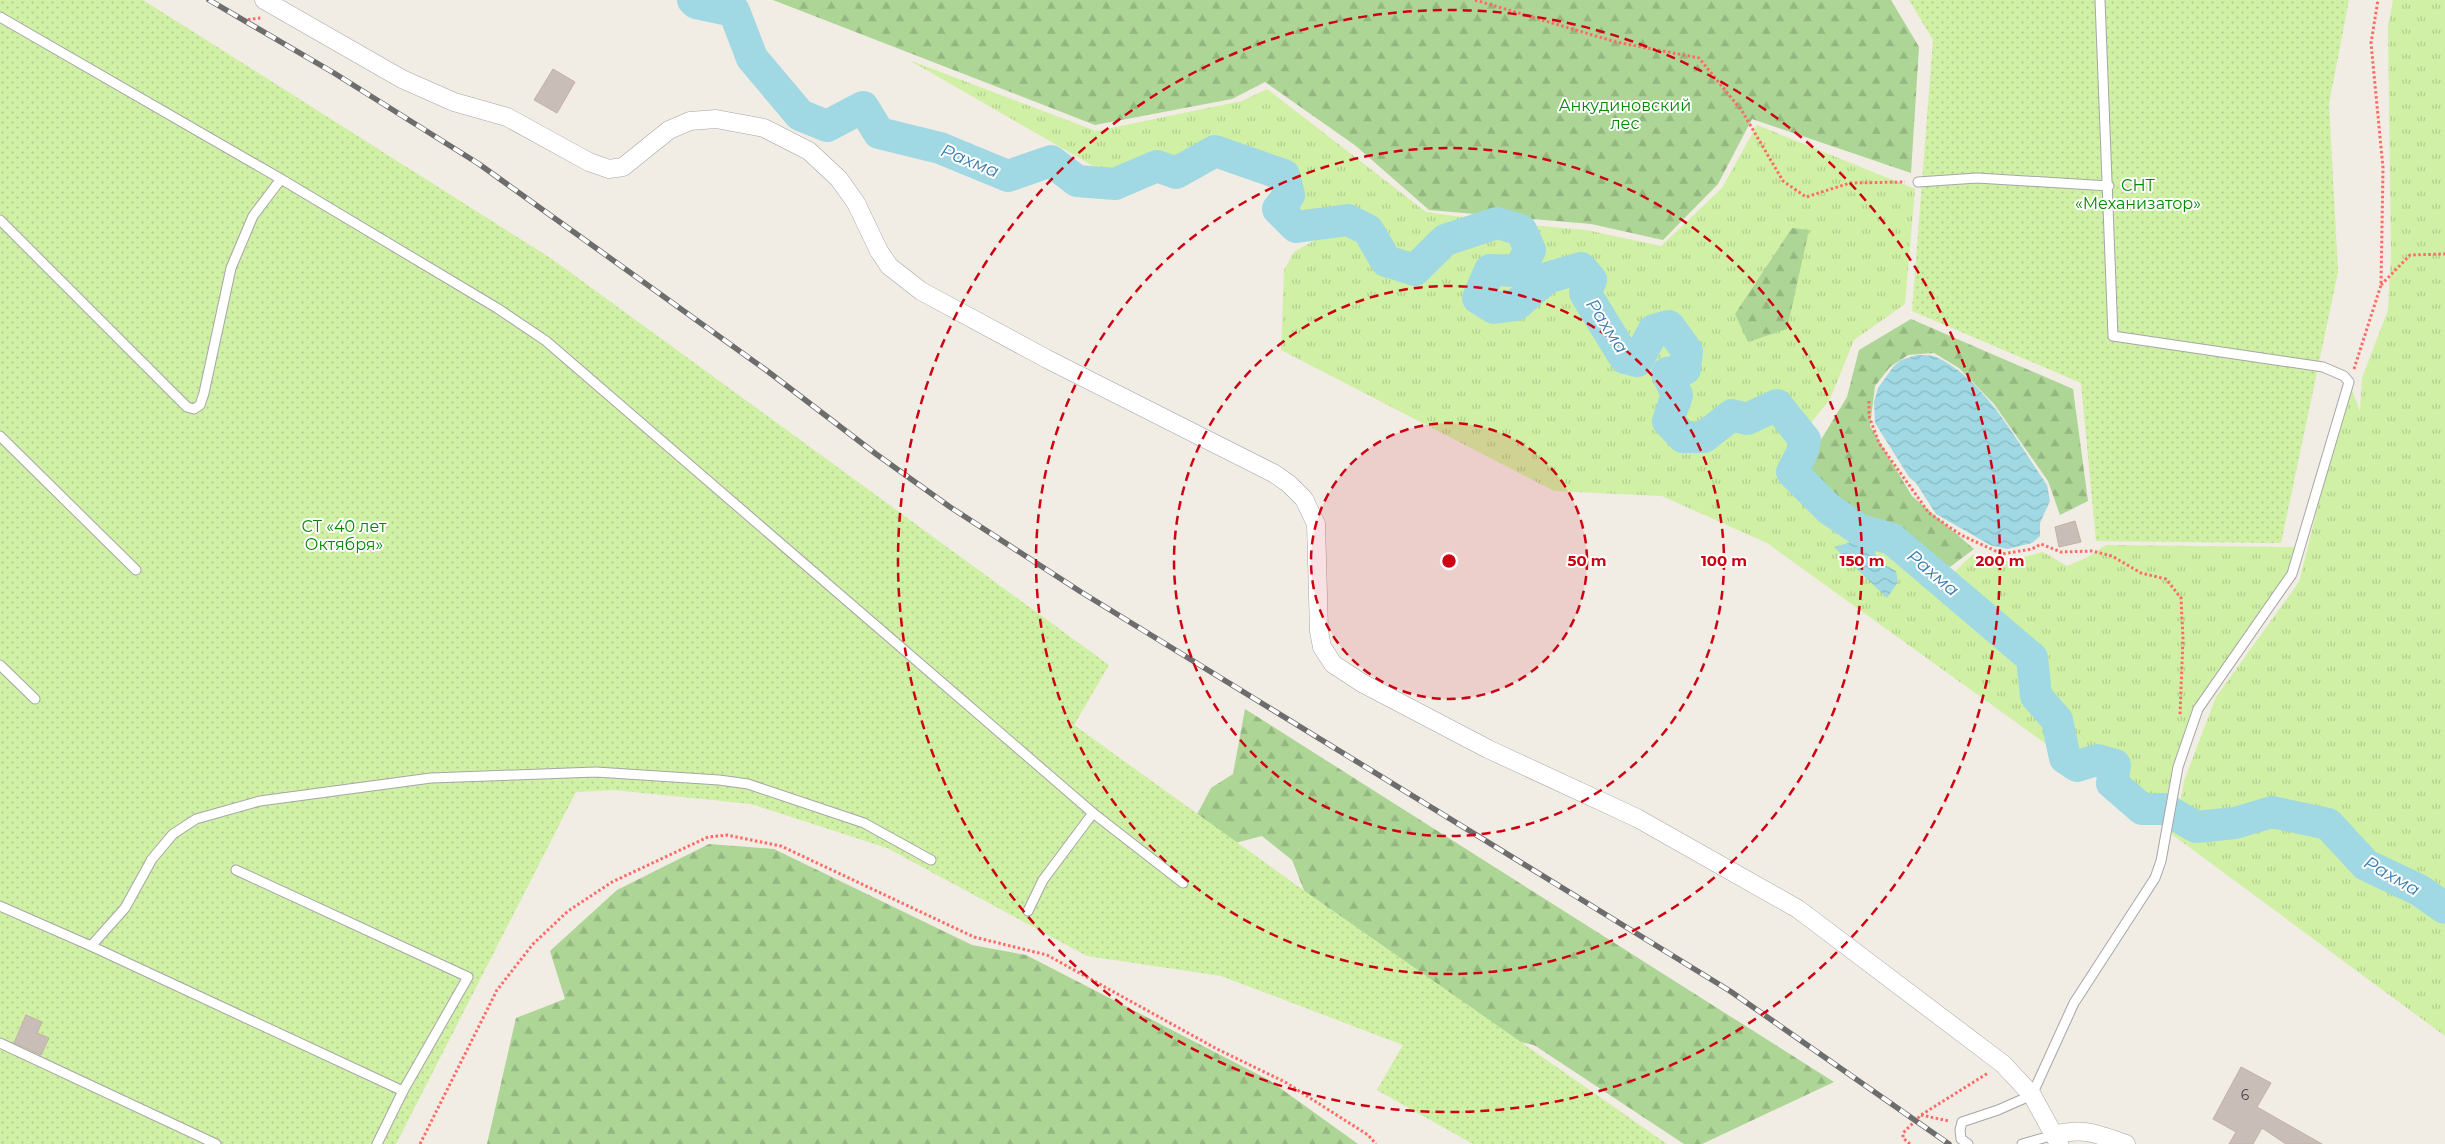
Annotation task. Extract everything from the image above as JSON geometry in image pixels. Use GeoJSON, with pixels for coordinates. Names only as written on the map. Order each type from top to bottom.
{"type":"FeatureCollection","features":[{"type":"Feature","properties":{"kind":"street"},"geometry":{"type":"LineString","coordinates":[[268,1],[402,78],[454,102],[507,117],[589,162],[609,169],[623,167],[669,130],[690,121],[716,119],[764,128],[809,151],[839,179],[856,204],[889,266],[921,291],[1289,484],[1304,499],[1316,524],[1319,631],[1322,647],[1333,664],[1362,683],[1488,749],[1637,818],[1798,909],[2003,1064],[2032,1096],[2057,1140],[2073,1130],[2089,1131],[2126,1144]]}},
{"type":"Feature","properties":{"kind":"lane"},"geometry":{"type":"LineString","coordinates":[[1968,1144],[1961,1139],[1960,1130],[1962,1122],[2032,1096],[2074,1003],[2155,878],[2161,861],[2165,828],[2178,767],[2198,709],[2292,574],[2350,382],[2344,376],[2323,367],[2113,336],[2109,186],[2100,0]]}},
{"type":"Feature","properties":{"kind":"lane"},"geometry":{"type":"LineString","coordinates":[[0,17],[281,179],[497,308],[546,341],[1093,812],[1183,883]]}},
{"type":"Feature","properties":{"kind":"lane"},"geometry":{"type":"LineString","coordinates":[[1918,182],[1978,178],[2109,186]]}},
{"type":"Feature","properties":{"kind":"lane"},"geometry":{"type":"LineString","coordinates":[[0,220],[187,408],[194,409],[200,405],[204,394],[231,268],[254,216],[281,179]]}},
{"type":"Feature","properties":{"kind":"lane"},"geometry":{"type":"LineString","coordinates":[[0,436],[136,570]]}},
{"type":"Feature","properties":{"kind":"lane"},"geometry":{"type":"LineString","coordinates":[[0,665],[35,699]]}},
{"type":"Feature","properties":{"kind":"lane"},"geometry":{"type":"LineString","coordinates":[[91,946],[126,908],[152,859],[172,834],[196,819],[260,802],[431,778],[596,772],[719,780],[748,784],[864,823],[932,860]]}},
{"type":"Feature","properties":{"kind":"lane"},"geometry":{"type":"LineString","coordinates":[[1028,910],[1043,880],[1093,812]]}},
{"type":"Feature","properties":{"kind":"lane"},"geometry":{"type":"LineString","coordinates":[[236,870],[468,977],[403,1092],[377,1144]]}},
{"type":"Feature","properties":{"kind":"lane"},"geometry":{"type":"LineString","coordinates":[[0,906],[91,946],[403,1092]]}},
{"type":"Feature","properties":{"kind":"lane"},"geometry":{"type":"LineString","coordinates":[[0,1043],[216,1144]]}},
{"type":"Feature","properties":{"kind":"lane"},"geometry":{"type":"LineString","coordinates":[[2022,1144],[2057,1140]]}},
{"type":"Feature","properties":{"kind":"path"},"geometry":{"type":"LineString","coordinates":[[1475,0],[1616,42],[1699,58],[1742,111],[1783,181],[1806,197],[1850,184],[1918,182]]}},
{"type":"Feature","properties":{"kind":"path"},"geometry":{"type":"LineString","coordinates":[[2350,382],[2381,285],[2382,168],[2371,43],[2378,0]]}},
{"type":"Feature","properties":{"kind":"path"},"geometry":{"type":"LineString","coordinates":[[2381,285],[2410,255],[2445,254]]}},
{"type":"Feature","properties":{"kind":"path"},"geometry":{"type":"LineString","coordinates":[[1869,401],[1869,416],[1879,443],[1897,470],[1929,513],[1961,535],[2002,554],[2032,549],[2041,544],[2061,552],[2092,551],[2112,556],[2141,573],[2166,580],[2181,598],[2183,640],[2180,717]]}},
{"type":"Feature","properties":{"kind":"path"},"geometry":{"type":"LineString","coordinates":[[420,1144],[497,990],[533,944],[568,911],[612,882],[708,837],[728,835],[781,846],[974,937],[1046,955],[1217,1050],[1285,1082],[1368,1136],[1376,1144]]}},
{"type":"Feature","properties":{"kind":"path"},"geometry":{"type":"LineString","coordinates":[[1910,1144],[1903,1138],[1903,1133],[1921,1115],[2003,1064]]}},
{"type":"Feature","properties":{"kind":"path"},"geometry":{"type":"LineString","coordinates":[[1921,1115],[1962,1122]]}},
{"type":"Feature","properties":{"kind":"green space","name":"СТ «40 лет Октября»"},"geometry":{"type":"Polygon","coordinates":[[[0,0],[143,0],[552,259],[1109,665],[1074,725],[1299,887],[1667,1144],[1473,1144],[1377,1090],[1403,1045],[1221,976],[1087,956],[887,848],[751,804],[614,790],[576,792],[396,1144],[0,1144],[0,0]]]}},
{"type":"Feature","properties":{"kind":"green space","name":"Анкудиновский лес"},"geometry":{"type":"Polygon","coordinates":[[[773,0],[1891,0],[1919,47],[1911,173],[1752,119],[1718,184],[1663,240],[1591,224],[1429,210],[1356,146],[1265,82],[1232,99],[1095,125],[773,0]]]}},
{"type":"Feature","properties":{"kind":"green space","name":"СНТ «Механизатор»"},"geometry":{"type":"Polygon","coordinates":[[[1909,0],[2349,0],[2329,104],[2338,272],[2281,543],[2096,541],[2081,383],[1912,311],[1933,40],[1909,0]]]}},
{"type":"Feature","properties":{"kind":"green space"},"geometry":{"type":"Polygon","coordinates":[[[2393,0],[2445,0],[2445,902],[2430,891],[2370,861],[2331,820],[2272,807],[2231,818],[2199,820],[2179,810],[2184,781],[2216,697],[2299,582],[2349,382],[2360,411],[2362,378],[2388,310],[2391,254],[2388,26],[2393,0]]]}},
{"type":"Feature","properties":{"kind":"green space"},"geometry":{"type":"Polygon","coordinates":[[[909,60],[1096,131],[1242,101],[1267,89],[1426,212],[1484,220],[1433,238],[1410,261],[1391,254],[1371,222],[1345,212],[1301,218],[1286,208],[1295,194],[1290,170],[1214,144],[1176,165],[1154,159],[1114,178],[909,60]]]}},
{"type":"Feature","properties":{"kind":"green space"},"geometry":{"type":"Polygon","coordinates":[[[1757,125],[1915,189],[1905,304],[1854,340],[1830,399],[1806,429],[1776,399],[1746,409],[1727,411],[1694,430],[1678,417],[1684,396],[1677,382],[1694,373],[1694,353],[1674,319],[1657,320],[1630,349],[1594,293],[1598,280],[1587,262],[1553,266],[1515,293],[1498,294],[1497,281],[1528,275],[1540,247],[1531,225],[1586,230],[1661,246],[1722,188],[1757,125]]]}},
{"type":"Feature","properties":{"kind":"green space"},"geometry":{"type":"Polygon","coordinates":[[[1338,227],[1363,236],[1382,270],[1418,280],[1453,244],[1503,234],[1517,249],[1509,262],[1484,263],[1470,301],[1494,316],[1518,315],[1553,284],[1577,282],[1576,292],[1621,363],[1641,366],[1665,337],[1675,363],[1660,372],[1667,395],[1662,421],[1675,439],[1694,447],[1735,422],[1750,425],[1777,415],[1796,446],[1785,475],[1854,532],[1889,548],[2024,663],[2028,695],[2051,722],[2053,749],[1767,543],[1662,496],[1554,491],[1281,350],[1284,270],[1294,252],[1338,227]]]}},
{"type":"Feature","properties":{"kind":"green space"},"geometry":{"type":"Polygon","coordinates":[[[1792,228],[1809,230],[1787,329],[1748,342],[1735,314],[1792,228]]]}},
{"type":"Feature","properties":{"kind":"green space"},"geometry":{"type":"Polygon","coordinates":[[[1911,319],[2073,389],[2088,501],[2060,515],[2048,481],[1994,404],[1959,368],[1934,353],[1908,355],[1890,367],[1875,386],[1870,426],[1912,496],[1974,549],[1950,567],[1875,522],[1838,504],[1807,471],[1819,443],[1847,397],[1859,350],[1911,319]]]}},
{"type":"Feature","properties":{"kind":"green space"},"geometry":{"type":"Polygon","coordinates":[[[2106,545],[2295,547],[2288,573],[2196,704],[2174,764],[2165,803],[2143,802],[2120,781],[2120,764],[2100,754],[2079,758],[2069,748],[2061,716],[2039,693],[2036,655],[1948,578],[1972,555],[2006,561],[2043,552],[2067,566],[2086,558],[2106,545]]]}},
{"type":"Feature","properties":{"kind":"green space"},"geometry":{"type":"Polygon","coordinates":[[[1245,709],[1834,1082],[1702,1144],[1684,1144],[1534,1045],[1463,1029],[1321,933],[1292,860],[1262,836],[1204,851],[1184,839],[1211,788],[1233,774],[1245,709]]]}},
{"type":"Feature","properties":{"kind":"green space"},"geometry":{"type":"Polygon","coordinates":[[[2272,819],[2324,829],[2363,870],[2445,915],[2445,1036],[2170,833],[2172,820],[2194,831],[2237,830],[2272,819]]]}},
{"type":"Feature","properties":{"kind":"green space"},"geometry":{"type":"Polygon","coordinates":[[[709,844],[774,849],[972,945],[1026,955],[1269,1080],[1358,1144],[487,1144],[516,1018],[565,999],[550,951],[617,890],[709,844]]]}},
{"type":"Feature","properties":{"kind":"water"},"geometry":{"type":"Polygon","coordinates":[[[1917,355],[1936,357],[1970,380],[1999,413],[2047,485],[2050,501],[2040,523],[2040,536],[2032,543],[2007,549],[1990,545],[1936,514],[1916,483],[1909,477],[1875,423],[1874,402],[1878,388],[1893,367],[1901,360],[1917,355]]]}},
{"type":"Feature","properties":{"kind":"water"},"geometry":{"type":"Polygon","coordinates":[[[1859,540],[1872,545],[1879,562],[1896,571],[1898,582],[1887,598],[1834,547],[1859,540]]]}},
{"type":"Feature","properties":{"kind":"building"},"geometry":{"type":"Polygon","coordinates":[[[553,69],[575,82],[557,113],[534,100],[553,69]]]}},
{"type":"Feature","properties":{"kind":"building"},"geometry":{"type":"Polygon","coordinates":[[[2075,521],[2081,542],[2059,547],[2055,527],[2075,521]]]}},
{"type":"Feature","properties":{"kind":"building"},"geometry":{"type":"Polygon","coordinates":[[[26,1015],[42,1022],[37,1033],[49,1038],[41,1055],[14,1043],[26,1015]]]}},
{"type":"Feature","properties":{"kind":"building"},"geometry":{"type":"Polygon","coordinates":[[[2241,1067],[2271,1083],[2257,1107],[2322,1144],[2286,1144],[2262,1128],[2253,1144],[2229,1144],[2236,1132],[2213,1119],[2241,1067]]]}},
{"type":"Feature","properties":{"kind":"waterway","name":"Рахма"},"geometry":{"type":"LineString","coordinates":[[693,0],[696,3],[734,11],[752,58],[800,115],[827,126],[863,107],[879,133],[940,148],[1008,176],[1051,161],[1077,181],[1115,184],[1157,166],[1176,173],[1215,151],[1284,175],[1289,195],[1278,209],[1296,227],[1348,220],[1368,230],[1386,261],[1415,270],[1445,240],[1497,223],[1521,230],[1530,250],[1518,271],[1490,270],[1478,298],[1494,308],[1516,305],[1547,278],[1581,268],[1591,280],[1585,293],[1625,358],[1637,361],[1654,330],[1669,326],[1687,351],[1685,369],[1667,373],[1677,395],[1668,421],[1683,437],[1704,437],[1732,415],[1747,419],[1777,405],[1805,440],[1802,453],[1792,472],[1829,509],[1860,530],[1892,539],[2032,658],[2036,696],[2057,720],[2065,758],[2077,766],[2097,760],[2115,765],[2112,783],[2142,809],[2165,809],[2196,827],[2235,823],[2272,812],[2328,824],[2366,865],[2419,890],[2445,908]]}},
{"type":"Feature","properties":{"kind":"railway"},"geometry":{"type":"LineString","coordinates":[[209,0],[334,73],[479,164],[766,370],[876,454],[950,507],[1081,592],[1730,991],[1949,1144]]}}]}
